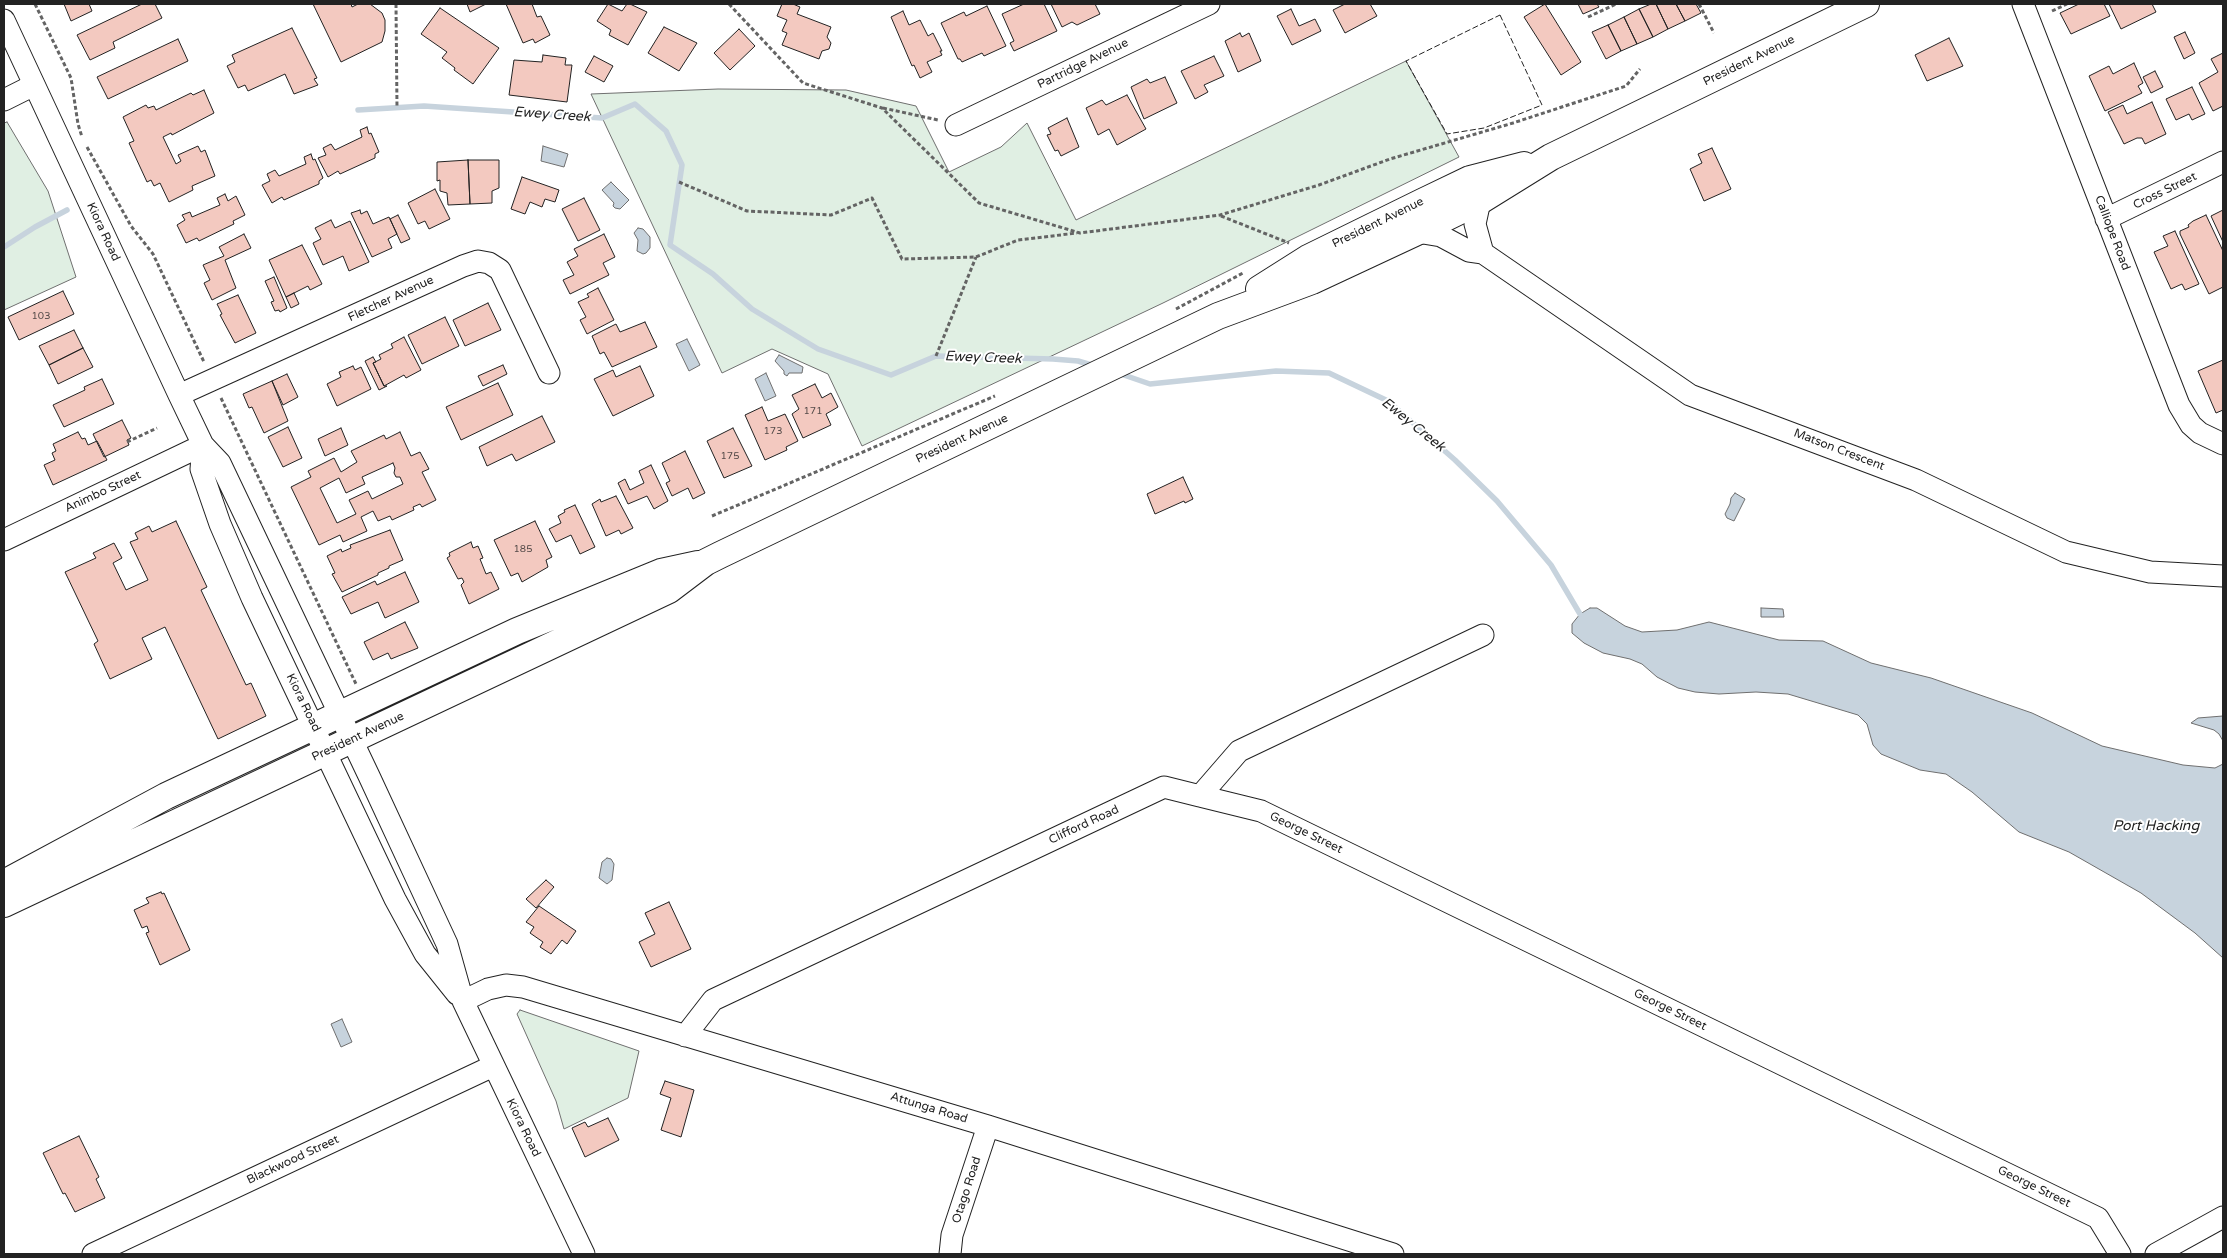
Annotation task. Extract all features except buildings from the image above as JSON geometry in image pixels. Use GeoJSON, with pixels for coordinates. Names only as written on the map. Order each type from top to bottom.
{"type":"FeatureCollection","features":[{"type":"Feature","properties":{"kind":"main road","name":"President Avenue"},"geometry":{"type":"LineString","coordinates":[[4,904],[669,590],[706,562],[1218,316],[1312,281],[1417,232],[1480,201],[1551,157],[1866,4]]}},
{"type":"Feature","properties":{"kind":"main road","name":"President Avenue"},"geometry":{"type":"LineString","coordinates":[[1218,316],[1308,258],[1470,179],[1551,157]]}},
{"type":"Feature","properties":{"kind":"main road","name":"President Avenue"},"geometry":{"type":"LineString","coordinates":[[4,883],[137,811],[543,619],[661,572],[706,562]]}},
{"type":"Feature","properties":{"kind":"street","name":"Partridge Avenue"},"geometry":{"type":"LineString","coordinates":[[956,125],[1183,10],[1209,4]]}},
{"type":"Feature","properties":{"kind":"street","name":"Calliope Road"},"geometry":{"type":"LineString","coordinates":[[2023,4],[2179,406],[2191,425],[2200,433],[2223,444]]}},
{"type":"Feature","properties":{"kind":"street","name":"Kiora Road"},"geometry":{"type":"LineString","coordinates":[[4,20],[203,445],[220,463],[340,714],[447,944],[463,1001],[581,1253]]}},
{"type":"Feature","properties":{"kind":"street"},"geometry":{"type":"LineString","coordinates":[[4,100],[34,85]]}},
{"type":"Feature","properties":{"kind":"street","name":"Cross Street"},"geometry":{"type":"LineString","coordinates":[[2106,219],[2223,162]]}},
{"type":"Feature","properties":{"kind":"street"},"geometry":{"type":"LineString","coordinates":[[1480,201],[1475,224],[1483,253]]}},
{"type":"Feature","properties":{"kind":"street","name":"Matson Crescent"},"geometry":{"type":"LineString","coordinates":[[1417,232],[1441,236],[1469,251],[1483,253],[1690,394],[1916,480],[2066,552],[2150,572],[2223,576]]}},
{"type":"Feature","properties":{"kind":"street","name":"Fletcher Avenue"},"geometry":{"type":"LineString","coordinates":[[179,395],[462,266],[478,261],[489,263],[500,270],[549,373]]}},
{"type":"Feature","properties":{"kind":"street","name":"Kiora Road"},"geometry":{"type":"LineString","coordinates":[[203,445],[201,469],[220,524],[326,752],[395,899],[425,954],[463,1001]]}},
{"type":"Feature","properties":{"kind":"street","name":"Animbo Street"},"geometry":{"type":"LineString","coordinates":[[4,540],[203,445]]}},
{"type":"Feature","properties":{"kind":"street"},"geometry":{"type":"LineString","coordinates":[[1200,796],[1238,751],[1482,635]]}},
{"type":"Feature","properties":{"kind":"street","name":"Clifford Road"},"geometry":{"type":"LineString","coordinates":[[685,1036],[713,1000],[1164,787],[1200,796]]}},
{"type":"Feature","properties":{"kind":"street","name":"George Street"},"geometry":{"type":"LineString","coordinates":[[1200,796],[1261,811],[2098,1218],[2120,1254]]}},
{"type":"Feature","properties":{"kind":"street","name":"Attunga Road"},"geometry":{"type":"LineString","coordinates":[[463,1001],[488,989],[506,986],[523,987],[988,1126],[1393,1254]]}},
{"type":"Feature","properties":{"kind":"street","name":"Blackwood Street"},"geometry":{"type":"LineString","coordinates":[[93,1254],[493,1066]]}},
{"type":"Feature","properties":{"kind":"street","name":"Otago Road"},"geometry":{"type":"LineString","coordinates":[[950,1254],[952,1235],[988,1126]]}},
{"type":"Feature","properties":{"kind":"street"},"geometry":{"type":"LineString","coordinates":[[2156,1254],[2223,1217]]}},
{"type":"Feature","properties":{"kind":"path"},"geometry":{"type":"LineString","coordinates":[[35,4],[71,78],[82,135],[131,226],[153,254],[205,363]]}},
{"type":"Feature","properties":{"kind":"path"},"geometry":{"type":"LineString","coordinates":[[396,4],[397,108]]}},
{"type":"Feature","properties":{"kind":"path"},"geometry":{"type":"LineString","coordinates":[[729,4],[803,84],[882,108],[956,125]]}},
{"type":"Feature","properties":{"kind":"path"},"geometry":{"type":"LineString","coordinates":[[1588,17],[1616,4]]}},
{"type":"Feature","properties":{"kind":"path"},"geometry":{"type":"LineString","coordinates":[[1699,4],[1714,33]]}},
{"type":"Feature","properties":{"kind":"path"},"geometry":{"type":"LineString","coordinates":[[2052,11],[2067,4]]}},
{"type":"Feature","properties":{"kind":"path"},"geometry":{"type":"LineString","coordinates":[[680,182],[747,211],[831,215],[872,198],[902,260],[976,257],[1018,240],[1220,215],[1319,185],[1390,159],[1513,123],[1626,86],[1640,69]]}},
{"type":"Feature","properties":{"kind":"path"},"geometry":{"type":"LineString","coordinates":[[882,108],[979,203],[1080,233]]}},
{"type":"Feature","properties":{"kind":"path"},"geometry":{"type":"LineString","coordinates":[[1220,215],[1293,244]]}},
{"type":"Feature","properties":{"kind":"path"},"geometry":{"type":"LineString","coordinates":[[936,356],[976,257]]}},
{"type":"Feature","properties":{"kind":"path"},"geometry":{"type":"LineString","coordinates":[[712,516],[1000,394]]}},
{"type":"Feature","properties":{"kind":"path"},"geometry":{"type":"LineString","coordinates":[[220,397],[357,687]]}},
{"type":"Feature","properties":{"kind":"path"},"geometry":{"type":"LineString","coordinates":[[127,442],[157,428]]}},
{"type":"Feature","properties":{"kind":"green space"},"geometry":{"type":"Polygon","coordinates":[[[1406,61],[1459,157],[1163,303],[862,446],[828,374],[772,349],[722,373],[591,94],[718,89],[846,90],[916,106],[949,172],[1001,147],[1027,123],[1076,220],[1406,61]]]}},
{"type":"Feature","properties":{"kind":"green space"},"geometry":{"type":"Polygon","coordinates":[[[7,122],[48,191],[76,277],[4,310],[4,123],[7,122]]]}},
{"type":"Feature","properties":{"kind":"green space"},"geometry":{"type":"Polygon","coordinates":[[[520,1010],[639,1051],[628,1098],[564,1129],[556,1101],[517,1014],[520,1010]]]}},
{"type":"Feature","properties":{"kind":"water"},"geometry":{"type":"Polygon","coordinates":[[[543,146],[568,154],[564,167],[541,161],[543,146]]]}},
{"type":"Feature","properties":{"kind":"water"},"geometry":{"type":"Polygon","coordinates":[[[611,182],[629,200],[620,209],[613,206],[614,203],[602,190],[611,182]]]}},
{"type":"Feature","properties":{"kind":"water"},"geometry":{"type":"Polygon","coordinates":[[[638,228],[643,229],[650,237],[650,248],[643,254],[637,251],[638,240],[634,233],[638,228]]]}},
{"type":"Feature","properties":{"kind":"water"},"geometry":{"type":"Polygon","coordinates":[[[687,339],[700,365],[689,371],[676,344],[687,339]]]}},
{"type":"Feature","properties":{"kind":"water"},"geometry":{"type":"Polygon","coordinates":[[[779,355],[803,367],[802,373],[789,373],[787,376],[784,374],[784,371],[775,361],[779,355]]]}},
{"type":"Feature","properties":{"kind":"water"},"geometry":{"type":"Polygon","coordinates":[[[766,373],[776,396],[765,401],[755,379],[766,373]]]}},
{"type":"Feature","properties":{"kind":"water"},"geometry":{"type":"Polygon","coordinates":[[[1735,493],[1745,499],[1734,521],[1727,518],[1725,514],[1735,493]]]}},
{"type":"Feature","properties":{"kind":"water","name":"Port Hacking"},"geometry":{"type":"Polygon","coordinates":[[[1590,608],[1597,608],[1625,626],[1642,632],[1677,630],[1709,622],[1779,640],[1823,641],[1871,663],[1931,678],[2032,713],[2102,746],[2183,765],[2215,768],[2223,764],[2223,958],[2195,933],[2141,893],[2069,852],[2019,832],[1972,792],[1946,774],[1920,770],[1881,754],[1873,745],[1867,724],[1858,715],[1788,694],[1756,692],[1719,694],[1678,688],[1657,677],[1642,664],[1630,659],[1603,653],[1584,643],[1572,633],[1572,624],[1580,614],[1590,608]]]}},
{"type":"Feature","properties":{"kind":"water"},"geometry":{"type":"Polygon","coordinates":[[[1761,608],[1783,609],[1784,617],[1761,617],[1761,608]]]}},
{"type":"Feature","properties":{"kind":"water"},"geometry":{"type":"Polygon","coordinates":[[[2223,716],[2223,741],[2214,730],[2191,723],[2198,718],[2223,716]]]}},
{"type":"Feature","properties":{"kind":"water"},"geometry":{"type":"Polygon","coordinates":[[[607,858],[611,859],[614,864],[612,880],[607,884],[599,878],[602,862],[607,858]]]}},
{"type":"Feature","properties":{"kind":"water"},"geometry":{"type":"Polygon","coordinates":[[[342,1019],[352,1042],[341,1047],[331,1024],[342,1019]]]}},
{"type":"Feature","properties":{"kind":"waterway","name":"Ewey Creek"},"geometry":{"type":"LineString","coordinates":[[358,110],[424,106],[602,118],[635,104],[666,131],[682,165],[670,245],[713,274],[752,309],[818,349],[891,375],[936,356],[1053,359],[1078,361],[1095,366]]}},
{"type":"Feature","properties":{"kind":"waterway","name":"Ewey Creek"},"geometry":{"type":"LineString","coordinates":[[4,247],[35,227],[67,210]]}},
{"type":"Feature","properties":{"kind":"waterway","name":"Ewey Creek"},"geometry":{"type":"LineString","coordinates":[[1118,373],[1150,384],[1276,371],[1329,373],[1388,401],[1455,460],[1497,501],[1551,565],[1580,614]]}},
{"type":"Feature","properties":{"kind":"fence"},"geometry":{"type":"LineString","coordinates":[[1500,15],[1542,105],[1484,128],[1447,134],[1406,61],[1500,15]]}}]}
